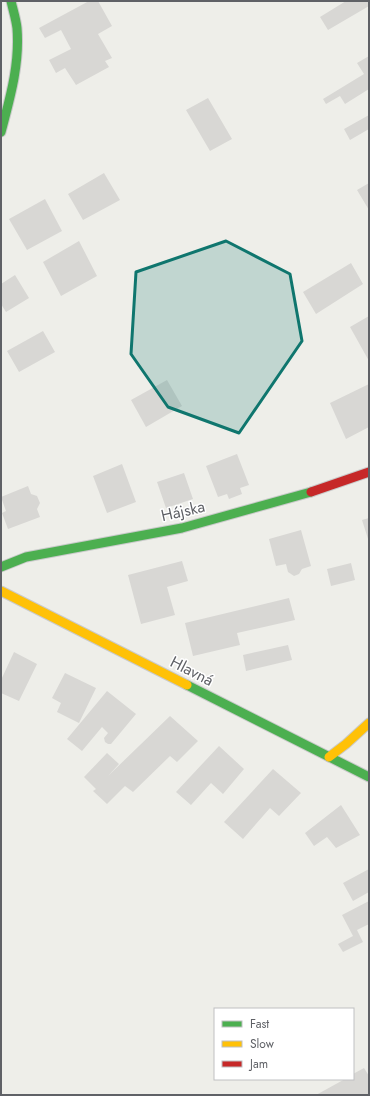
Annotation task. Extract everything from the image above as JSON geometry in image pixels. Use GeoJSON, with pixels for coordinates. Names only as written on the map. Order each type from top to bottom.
{"type":"FeatureCollection","features":[{"type":"Feature","properties":{"kind":"street"},"geometry":{"type":"LineString","coordinates":[[1,132],[14,83],[16,60],[16,28],[11,1]]}},
{"type":"Feature","properties":{"kind":"street","name":"Hájska"},"geometry":{"type":"LineString","coordinates":[[1,567],[26,557],[182,528],[323,489],[369,472]]}},
{"type":"Feature","properties":{"kind":"street","name":"Hlavná"},"geometry":{"type":"LineString","coordinates":[[1,591],[369,777]]}},
{"type":"Feature","properties":{"kind":"street"},"geometry":{"type":"LineString","coordinates":[[329,757],[369,723]]}},
{"type":"Feature","properties":{"kind":"highlighted area"},"geometry":{"type":"Polygon","coordinates":[[[226,241],[290,274],[302,341],[239,433],[168,407],[131,354],[136,272],[226,241]]]}},
{"type":"Feature","properties":{"kind":"building"},"geometry":{"type":"Polygon","coordinates":[[[89,1],[98,1],[112,26],[98,34],[112,58],[105,61],[109,67],[76,85],[65,68],[56,73],[49,60],[71,49],[61,30],[45,38],[39,28],[89,1]]]}},
{"type":"Feature","properties":{"kind":"building"},"geometry":{"type":"Polygon","coordinates":[[[346,1],[369,1],[369,6],[328,30],[320,17],[346,1]]]}},
{"type":"Feature","properties":{"kind":"building"},"geometry":{"type":"Polygon","coordinates":[[[369,56],[369,89],[345,104],[340,96],[326,104],[323,99],[364,74],[357,63],[369,56]]]}},
{"type":"Feature","properties":{"kind":"building"},"geometry":{"type":"Polygon","coordinates":[[[208,98],[232,139],[210,151],[186,110],[208,98]]]}},
{"type":"Feature","properties":{"kind":"building"},"geometry":{"type":"Polygon","coordinates":[[[369,115],[369,129],[350,140],[344,129],[369,115]]]}},
{"type":"Feature","properties":{"kind":"building"},"geometry":{"type":"Polygon","coordinates":[[[104,173],[120,200],[83,220],[68,194],[104,173]]]}},
{"type":"Feature","properties":{"kind":"building"},"geometry":{"type":"Polygon","coordinates":[[[369,183],[369,210],[357,190],[369,183]]]}},
{"type":"Feature","properties":{"kind":"building"},"geometry":{"type":"Polygon","coordinates":[[[45,199],[62,231],[27,250],[9,219],[45,199]]]}},
{"type":"Feature","properties":{"kind":"building"},"geometry":{"type":"Polygon","coordinates":[[[79,241],[97,276],[61,296],[43,262],[79,241]]]}},
{"type":"Feature","properties":{"kind":"building"},"geometry":{"type":"Polygon","coordinates":[[[351,263],[363,284],[316,314],[303,292],[351,263]]]}},
{"type":"Feature","properties":{"kind":"building"},"geometry":{"type":"Polygon","coordinates":[[[15,275],[29,298],[6,312],[1,304],[1,284],[15,275]]]}},
{"type":"Feature","properties":{"kind":"building"},"geometry":{"type":"Polygon","coordinates":[[[369,316],[369,361],[350,327],[369,316]]]}},
{"type":"Feature","properties":{"kind":"building"},"geometry":{"type":"Polygon","coordinates":[[[43,331],[55,352],[19,372],[7,351],[43,331]]]}},
{"type":"Feature","properties":{"kind":"building"},"geometry":{"type":"Polygon","coordinates":[[[167,380],[182,406],[146,427],[131,400],[167,380]]]}},
{"type":"Feature","properties":{"kind":"building"},"geometry":{"type":"Polygon","coordinates":[[[369,384],[369,427],[346,439],[330,403],[369,384]]]}},
{"type":"Feature","properties":{"kind":"building"},"geometry":{"type":"Polygon","coordinates":[[[237,454],[249,485],[240,488],[242,494],[229,499],[227,494],[218,497],[206,466],[237,454]]]}},
{"type":"Feature","properties":{"kind":"building"},"geometry":{"type":"Polygon","coordinates":[[[122,464],[136,502],[107,513],[93,476],[122,464]]]}},
{"type":"Feature","properties":{"kind":"building"},"geometry":{"type":"Polygon","coordinates":[[[184,473],[193,499],[166,508],[157,482],[184,473]]]}},
{"type":"Feature","properties":{"kind":"building"},"geometry":{"type":"Polygon","coordinates":[[[28,486],[31,494],[37,496],[40,503],[37,509],[40,517],[8,529],[2,513],[6,511],[1,497],[28,486]]]}},
{"type":"Feature","properties":{"kind":"building"},"geometry":{"type":"Polygon","coordinates":[[[369,518],[369,542],[362,520],[369,518]]]}},
{"type":"Feature","properties":{"kind":"building"},"geometry":{"type":"Polygon","coordinates":[[[301,530],[311,566],[302,569],[299,574],[294,576],[288,572],[286,564],[276,566],[269,539],[301,530]]]}},
{"type":"Feature","properties":{"kind":"building"},"geometry":{"type":"Polygon","coordinates":[[[182,561],[188,581],[167,587],[175,615],[141,624],[128,575],[182,561]]]}},
{"type":"Feature","properties":{"kind":"building"},"geometry":{"type":"Polygon","coordinates":[[[351,563],[355,580],[331,586],[327,569],[351,563]]]}},
{"type":"Feature","properties":{"kind":"building"},"geometry":{"type":"Polygon","coordinates":[[[289,598],[295,620],[237,633],[240,645],[193,656],[185,623],[289,598]]]}},
{"type":"Feature","properties":{"kind":"building"},"geometry":{"type":"Polygon","coordinates":[[[288,645],[292,660],[246,671],[243,655],[288,645]]]}},
{"type":"Feature","properties":{"kind":"building"},"geometry":{"type":"Polygon","coordinates":[[[14,652],[37,664],[19,701],[1,693],[1,680],[14,652]]]}},
{"type":"Feature","properties":{"kind":"building"},"geometry":{"type":"Polygon","coordinates":[[[65,673],[96,688],[79,723],[57,712],[61,703],[52,698],[65,673]]]}},
{"type":"Feature","properties":{"kind":"building"},"geometry":{"type":"Polygon","coordinates":[[[107,691],[136,714],[111,744],[105,742],[104,738],[108,733],[102,727],[82,751],[67,739],[107,691]]]}},
{"type":"Feature","properties":{"kind":"building"},"geometry":{"type":"Polygon","coordinates":[[[170,716],[198,741],[177,762],[170,756],[133,792],[125,786],[107,804],[93,791],[96,789],[84,777],[107,753],[119,764],[108,776],[170,716]]]}},
{"type":"Feature","properties":{"kind":"building"},"geometry":{"type":"Polygon","coordinates":[[[219,746],[244,769],[223,794],[211,783],[191,805],[176,792],[219,746]]]}},
{"type":"Feature","properties":{"kind":"building"},"geometry":{"type":"Polygon","coordinates":[[[273,769],[301,793],[279,816],[270,808],[243,839],[224,822],[273,769]]]}},
{"type":"Feature","properties":{"kind":"building"},"geometry":{"type":"Polygon","coordinates":[[[341,805],[360,835],[336,848],[327,837],[314,846],[305,833],[341,805]]]}},
{"type":"Feature","properties":{"kind":"building"},"geometry":{"type":"Polygon","coordinates":[[[369,869],[369,892],[353,901],[343,883],[369,869]]]}},
{"type":"Feature","properties":{"kind":"building"},"geometry":{"type":"Polygon","coordinates":[[[369,901],[369,924],[357,930],[363,942],[343,952],[338,944],[353,936],[342,915],[369,901]]]}},
{"type":"Feature","properties":{"kind":"building"},"geometry":{"type":"Polygon","coordinates":[[[364,1068],[369,1076],[369,1095],[316,1095],[343,1080],[354,1080],[354,1073],[364,1068]]]}},
{"type":"Feature","properties":{"kind":"traffic: fast"},"geometry":{"type":"LineString","coordinates":[[1,132],[14,81],[17,55],[17,28],[11,1]]}},
{"type":"Feature","properties":{"kind":"traffic: fast"},"geometry":{"type":"LineString","coordinates":[[1,567],[26,557],[182,528],[311,492]]}},
{"type":"Feature","properties":{"kind":"traffic: fast"},"geometry":{"type":"LineString","coordinates":[[187,685],[369,777]]}},
{"type":"Feature","properties":{"kind":"traffic: slow"},"geometry":{"type":"LineString","coordinates":[[1,591],[187,685]]}},
{"type":"Feature","properties":{"kind":"traffic: slow"},"geometry":{"type":"LineString","coordinates":[[329,757],[369,723]]}},
{"type":"Feature","properties":{"kind":"traffic: jam"},"geometry":{"type":"LineString","coordinates":[[311,492],[369,472]]}}]}
